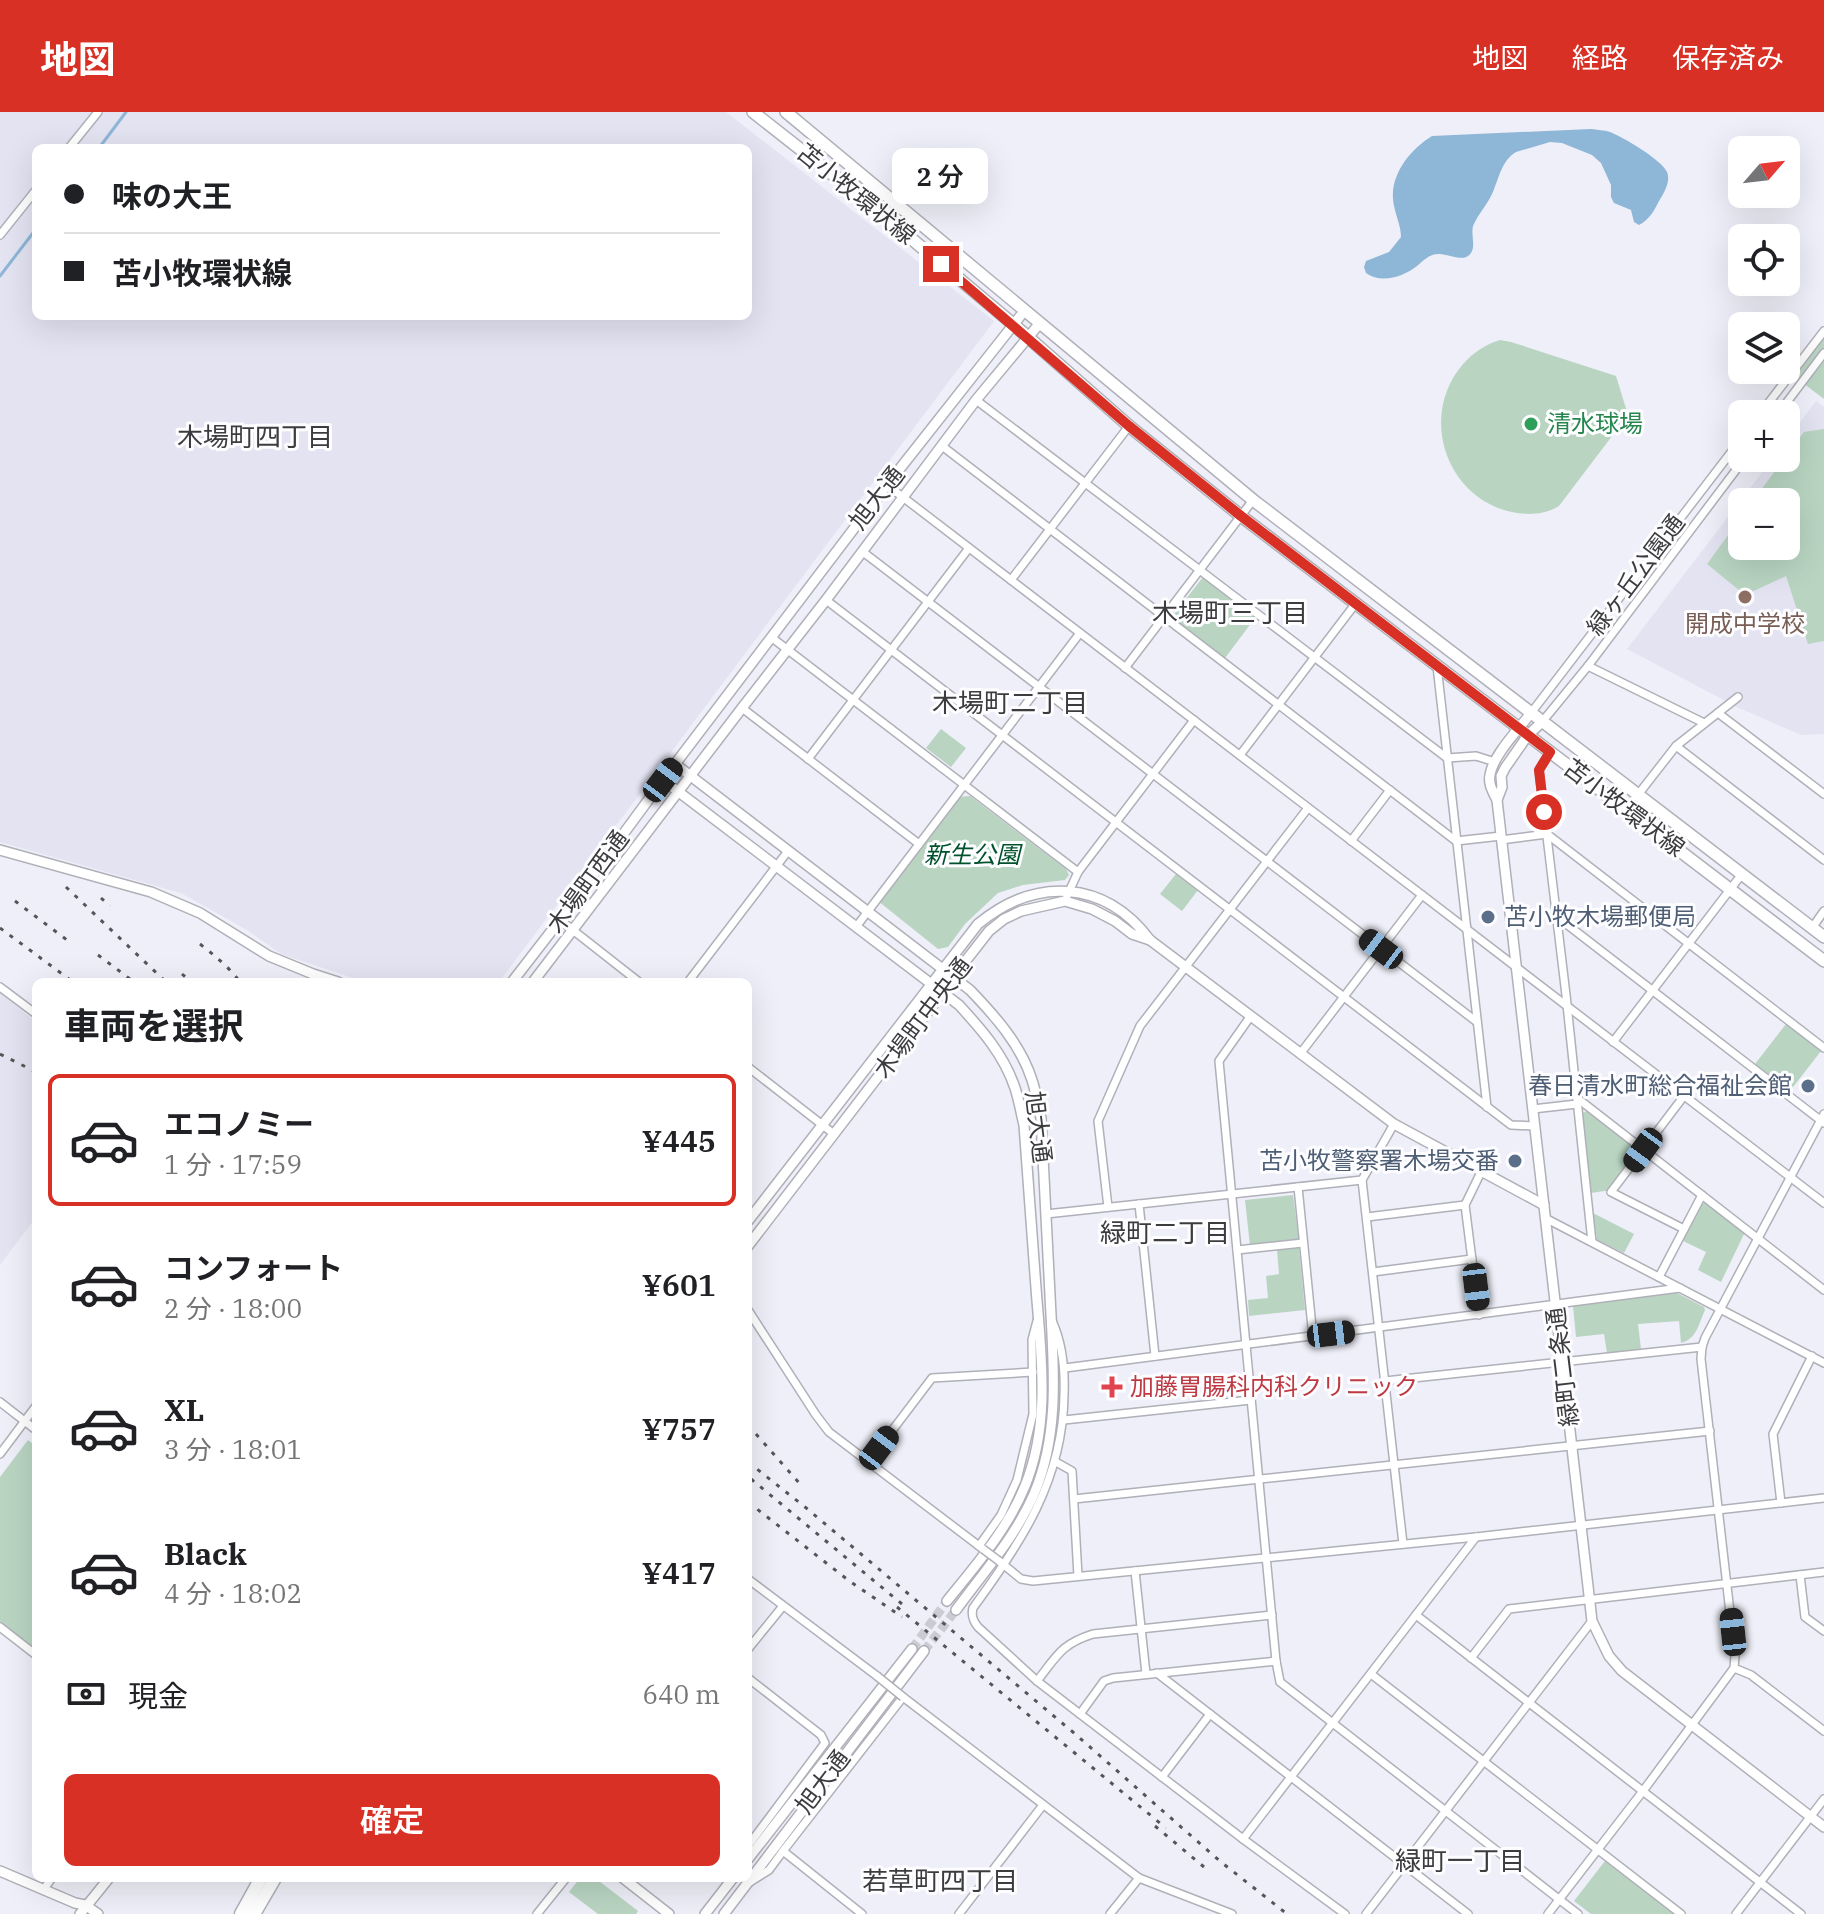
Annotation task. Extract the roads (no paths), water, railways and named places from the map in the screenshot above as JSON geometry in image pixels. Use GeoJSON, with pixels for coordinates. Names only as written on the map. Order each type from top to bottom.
{"type":"FeatureCollection","features":[{"type":"Feature","properties":{"kind":"main road","name":"苫小牧環状線"},"geometry":{"type":"LineString","coordinates":[[753,112],[870,204],[1129,426],[1241,516],[1824,961]]}},
{"type":"Feature","properties":{"kind":"main road","name":"苫小牧環状線"},"geometry":{"type":"LineString","coordinates":[[786,112],[1253,500],[1824,937]]}},
{"type":"Feature","properties":{"kind":"main road"},"geometry":{"type":"LineString","coordinates":[[241,1914],[259,1882]]}},
{"type":"Feature","properties":{"kind":"main road"},"geometry":{"type":"LineString","coordinates":[[254,1914],[273,1882]]}},
{"type":"Feature","properties":{"kind":"street"},"geometry":{"type":"LineString","coordinates":[[72,144],[98,112]]}},
{"type":"Feature","properties":{"kind":"street"},"geometry":{"type":"LineString","coordinates":[[0,235],[32,195]]}},
{"type":"Feature","properties":{"kind":"street","name":"旭大通"},"geometry":{"type":"LineString","coordinates":[[947,1601],[1005,1527],[1026,1485],[1042,1418],[1042,1374],[1024,1125],[1014,1086],[1003,1060],[959,1005],[663,780],[887,485],[1025,310]]}},
{"type":"Feature","properties":{"kind":"street","name":"旭大通"},"geometry":{"type":"LineString","coordinates":[[678,792],[976,400],[1040,323]]}},
{"type":"Feature","properties":{"kind":"street"},"geometry":{"type":"LineString","coordinates":[[1771,400],[1824,331]]}},
{"type":"Feature","properties":{"kind":"street"},"geometry":{"type":"LineString","coordinates":[[1789,400],[1824,353]]}},
{"type":"Feature","properties":{"kind":"street"},"geometry":{"type":"LineString","coordinates":[[976,400],[1447,758],[1476,756],[1495,762]]}},
{"type":"Feature","properties":{"kind":"street"},"geometry":{"type":"LineString","coordinates":[[1011,580],[1129,426]]}},
{"type":"Feature","properties":{"kind":"street"},"geometry":{"type":"LineString","coordinates":[[942,446],[1456,841],[1547,834],[1824,1048]]}},
{"type":"Feature","properties":{"kind":"street","name":"緑ヶ丘公園通"},"geometry":{"type":"LineString","coordinates":[[1531,713],[1728,456]]}},
{"type":"Feature","properties":{"kind":"street","name":"緑ヶ丘公園通"},"geometry":{"type":"LineString","coordinates":[[1542,722],[1734,472]]}},
{"type":"Feature","properties":{"kind":"street"},"geometry":{"type":"LineString","coordinates":[[887,485],[1824,1203]]}},
{"type":"Feature","properties":{"kind":"street"},"geometry":{"type":"LineString","coordinates":[[1125,668],[1253,500]]}},
{"type":"Feature","properties":{"kind":"street"},"geometry":{"type":"LineString","coordinates":[[808,759],[969,548]]}},
{"type":"Feature","properties":{"kind":"street"},"geometry":{"type":"LineString","coordinates":[[863,552],[1477,1022]]}},
{"type":"Feature","properties":{"kind":"street"},"geometry":{"type":"LineString","coordinates":[[826,600],[1511,1125],[1535,1126]]}},
{"type":"Feature","properties":{"kind":"street"},"geometry":{"type":"LineString","coordinates":[[1240,755],[1356,603]]}},
{"type":"Feature","properties":{"kind":"street"},"geometry":{"type":"LineString","coordinates":[[856,927],[1080,633]]}},
{"type":"Feature","properties":{"kind":"street"},"geometry":{"type":"LineString","coordinates":[[771,637],[1078,872]]}},
{"type":"Feature","properties":{"kind":"street"},"geometry":{"type":"LineString","coordinates":[[1437,666],[1487,1107]]}},
{"type":"Feature","properties":{"kind":"street"},"geometry":{"type":"LineString","coordinates":[[1588,666],[1704,723]]}},
{"type":"Feature","properties":{"kind":"street"},"geometry":{"type":"LineString","coordinates":[[1626,810],[1676,746],[1738,697]]}},
{"type":"Feature","properties":{"kind":"street"},"geometry":{"type":"LineString","coordinates":[[742,708],[919,844]]}},
{"type":"Feature","properties":{"kind":"street","name":"緑町二条通"},"geometry":{"type":"LineString","coordinates":[[1497,800],[1502,787],[1501,776],[1531,713]]}},
{"type":"Feature","properties":{"kind":"street"},"geometry":{"type":"LineString","coordinates":[[1718,713],[1824,794]]}},
{"type":"Feature","properties":{"kind":"street"},"geometry":{"type":"LineString","coordinates":[[1065,901],[1078,872],[1194,720]]}},
{"type":"Feature","properties":{"kind":"street","name":"緑町二条通"},"geometry":{"type":"LineString","coordinates":[[1542,722],[1524,732],[1495,762],[1490,785],[1497,800],[1592,1621],[1609,1656],[1622,1671],[1824,1827]]}},
{"type":"Feature","properties":{"kind":"street"},"geometry":{"type":"LineString","coordinates":[[1676,746],[1824,860]]}},
{"type":"Feature","properties":{"kind":"street"},"geometry":{"type":"LineString","coordinates":[[1550,752],[1539,770],[1568,1006],[1592,1242]]}},
{"type":"Feature","properties":{"kind":"street","name":"旭大通"},"geometry":{"type":"LineString","coordinates":[[675,764],[970,990],[1000,1021],[1031,1078],[1041,1118],[1051,1317],[1052,1421],[1045,1462],[1020,1522],[956,1610]]}},
{"type":"Feature","properties":{"kind":"street","name":"木場町西通"},"geometry":{"type":"LineString","coordinates":[[515,978],[663,780]]}},
{"type":"Feature","properties":{"kind":"street"},"geometry":{"type":"LineString","coordinates":[[1351,841],[1390,790]]}},
{"type":"Feature","properties":{"kind":"street","name":"木場町西通"},"geometry":{"type":"LineString","coordinates":[[536,978],[678,792]]}},
{"type":"Feature","properties":{"kind":"street"},"geometry":{"type":"LineString","coordinates":[[1108,1207],[1098,1121],[1140,1026],[1308,808]]}},
{"type":"Feature","properties":{"kind":"street"},"geometry":{"type":"LineString","coordinates":[[0,850],[151,892],[200,913],[269,956],[324,978]]}},
{"type":"Feature","properties":{"kind":"street"},"geometry":{"type":"LineString","coordinates":[[691,978],[788,851]]}},
{"type":"Feature","properties":{"kind":"street"},"geometry":{"type":"LineString","coordinates":[[1613,1042],[1742,874]]}},
{"type":"Feature","properties":{"kind":"street","name":"木場町中央通"},"geometry":{"type":"LineString","coordinates":[[752,1216],[978,924],[996,909],[1015,900],[1042,892],[1068,891],[1096,897],[1121,911],[1138,924],[1150,940],[1394,1124],[1544,1205]]}},
{"type":"Feature","properties":{"kind":"street"},"geometry":{"type":"LineString","coordinates":[[1300,1054],[1422,895]]}},
{"type":"Feature","properties":{"kind":"street","name":"木場町中央通"},"geometry":{"type":"LineString","coordinates":[[752,1241],[989,931],[1004,919],[1021,911],[1065,901],[1092,909],[1132,934],[1150,940]]}},
{"type":"Feature","properties":{"kind":"street"},"geometry":{"type":"LineString","coordinates":[[1812,928],[1824,911]]}},
{"type":"Feature","properties":{"kind":"street"},"geometry":{"type":"LineString","coordinates":[[1548,1914],[1734,1668],[1702,1347],[1823,1119],[1556,916]]}},
{"type":"Feature","properties":{"kind":"street"},"geometry":{"type":"LineString","coordinates":[[560,920],[634,978]]}},
{"type":"Feature","properties":{"kind":"street"},"geometry":{"type":"LineString","coordinates":[[0,987],[32,1011]]}},
{"type":"Feature","properties":{"kind":"street"},"geometry":{"type":"LineString","coordinates":[[1250,1017],[1219,1061],[1278,1676],[1284,1686],[1578,1914]]}},
{"type":"Feature","properties":{"kind":"street"},"geometry":{"type":"LineString","coordinates":[[752,1070],[834,1134]]}},
{"type":"Feature","properties":{"kind":"street"},"geometry":{"type":"LineString","coordinates":[[1684,1096],[1611,1192],[1684,1229]]}},
{"type":"Feature","properties":{"kind":"street"},"geometry":{"type":"LineString","coordinates":[[1533,1109],[1577,1101],[1824,1290]]}},
{"type":"Feature","properties":{"kind":"street"},"geometry":{"type":"LineString","coordinates":[[1394,1124],[1362,1180],[1403,1544]]}},
{"type":"Feature","properties":{"kind":"street"},"geometry":{"type":"LineString","coordinates":[[1479,1315],[1465,1205],[1481,1172]]}},
{"type":"Feature","properties":{"kind":"street"},"geometry":{"type":"LineString","coordinates":[[1046,1214],[1362,1180]]}},
{"type":"Feature","properties":{"kind":"street"},"geometry":{"type":"LineString","coordinates":[[1298,1187],[1313,1337]]}},
{"type":"Feature","properties":{"kind":"street"},"geometry":{"type":"LineString","coordinates":[[1659,1277],[1702,1195]]}},
{"type":"Feature","properties":{"kind":"street"},"geometry":{"type":"LineString","coordinates":[[1139,1204],[1155,1356]]}},
{"type":"Feature","properties":{"kind":"street"},"geometry":{"type":"LineString","coordinates":[[1367,1217],[1465,1205]]}},
{"type":"Feature","properties":{"kind":"street"},"geometry":{"type":"LineString","coordinates":[[1545,1218],[1824,1363]]}},
{"type":"Feature","properties":{"kind":"street"},"geometry":{"type":"LineString","coordinates":[[1237,1250],[1303,1243]]}},
{"type":"Feature","properties":{"kind":"street"},"geometry":{"type":"LineString","coordinates":[[1373,1272],[1472,1259]]}},
{"type":"Feature","properties":{"kind":"street"},"geometry":{"type":"LineString","coordinates":[[1065,1368],[1680,1288]]}},
{"type":"Feature","properties":{"kind":"street"},"geometry":{"type":"LineString","coordinates":[[752,1316],[829,1432],[1021,1579],[1033,1581],[1476,1537],[1824,1498]]}},
{"type":"Feature","properties":{"kind":"street"},"geometry":{"type":"LineString","coordinates":[[1051,1317],[1059,1337],[1065,1368],[1064,1420],[1056,1462],[1032,1518],[973,1608],[974,1622],[1037,1681],[1345,1914]]}},
{"type":"Feature","properties":{"kind":"street"},"geometry":{"type":"LineString","coordinates":[[981,1547],[1001,1515],[1017,1480],[1033,1414],[1032,1340],[1038,1318]]}},
{"type":"Feature","properties":{"kind":"street"},"geometry":{"type":"LineString","coordinates":[[1385,1381],[1702,1347]]}},
{"type":"Feature","properties":{"kind":"street"},"geometry":{"type":"LineString","coordinates":[[1781,1503],[1773,1434],[1812,1356]]}},
{"type":"Feature","properties":{"kind":"street"},"geometry":{"type":"LineString","coordinates":[[869,1461],[932,1378],[1033,1372]]}},
{"type":"Feature","properties":{"kind":"street"},"geometry":{"type":"LineString","coordinates":[[1064,1420],[1251,1400]]}},
{"type":"Feature","properties":{"kind":"street"},"geometry":{"type":"LineString","coordinates":[[0,1402],[32,1427]]}},
{"type":"Feature","properties":{"kind":"street"},"geometry":{"type":"LineString","coordinates":[[0,1454],[32,1411]]}},
{"type":"Feature","properties":{"kind":"street"},"geometry":{"type":"LineString","coordinates":[[1074,1499],[1710,1431]]}},
{"type":"Feature","properties":{"kind":"street"},"geometry":{"type":"LineString","coordinates":[[1056,1462],[1072,1471],[1078,1576]]}},
{"type":"Feature","properties":{"kind":"street"},"geometry":{"type":"LineString","coordinates":[[1243,1839],[1476,1537]]}},
{"type":"Feature","properties":{"kind":"street"},"geometry":{"type":"LineString","coordinates":[[1135,1571],[1146,1674]]}},
{"type":"Feature","properties":{"kind":"street"},"geometry":{"type":"LineString","coordinates":[[1471,1658],[1509,1609],[1824,1572]]}},
{"type":"Feature","properties":{"kind":"street"},"geometry":{"type":"LineString","coordinates":[[1800,1575],[1805,1617],[1824,1631]]}},
{"type":"Feature","properties":{"kind":"street"},"geometry":{"type":"LineString","coordinates":[[752,1582],[1139,1878],[1232,1914]]}},
{"type":"Feature","properties":{"kind":"street"},"geometry":{"type":"LineString","coordinates":[[752,1644],[783,1606]]}},
{"type":"Feature","properties":{"kind":"street"},"geometry":{"type":"LineString","coordinates":[[1037,1681],[1061,1651],[1075,1640],[1093,1634],[1272,1615]]}},
{"type":"Feature","properties":{"kind":"street"},"geometry":{"type":"LineString","coordinates":[[1416,1615],[1801,1914]]}},
{"type":"Feature","properties":{"kind":"street"},"geometry":{"type":"LineString","coordinates":[[1366,1914],[1592,1621]]}},
{"type":"Feature","properties":{"kind":"street"},"geometry":{"type":"LineString","coordinates":[[0,1627],[32,1652]]}},
{"type":"Feature","properties":{"kind":"street","name":"旭大通"},"geometry":{"type":"LineString","coordinates":[[752,1854],[912,1649]]}},
{"type":"Feature","properties":{"kind":"street","name":"旭大通"},"geometry":{"type":"LineString","coordinates":[[752,1876],[924,1651]]}},
{"type":"Feature","properties":{"kind":"street"},"geometry":{"type":"LineString","coordinates":[[1080,1714],[1104,1681],[1113,1678],[1276,1661]]}},
{"type":"Feature","properties":{"kind":"street"},"geometry":{"type":"LineString","coordinates":[[1734,1668],[1751,1675],[1824,1731]]}},
{"type":"Feature","properties":{"kind":"street"},"geometry":{"type":"LineString","coordinates":[[1157,1673],[1468,1914]]}},
{"type":"Feature","properties":{"kind":"street"},"geometry":{"type":"LineString","coordinates":[[1371,1674],[1681,1914]]}},
{"type":"Feature","properties":{"kind":"street"},"geometry":{"type":"LineString","coordinates":[[752,1681],[821,1735],[825,1743],[752,1840]]}},
{"type":"Feature","properties":{"kind":"street"},"geometry":{"type":"LineString","coordinates":[[752,1881],[769,1870],[903,1697]]}},
{"type":"Feature","properties":{"kind":"street"},"geometry":{"type":"LineString","coordinates":[[1162,1777],[1210,1714]]}},
{"type":"Feature","properties":{"kind":"street"},"geometry":{"type":"LineString","coordinates":[[1736,1914],[1824,1799]]}},
{"type":"Feature","properties":{"kind":"street"},"geometry":{"type":"LineString","coordinates":[[959,1914],[1043,1805]]}},
{"type":"Feature","properties":{"kind":"street"},"geometry":{"type":"LineString","coordinates":[[752,1830],[756,1833]]}},
{"type":"Feature","properties":{"kind":"street"},"geometry":{"type":"LineString","coordinates":[[783,1851],[862,1914]]}},
{"type":"Feature","properties":{"kind":"street"},"geometry":{"type":"LineString","coordinates":[[0,1871],[98,1914]]}},
{"type":"Feature","properties":{"kind":"street"},"geometry":{"type":"LineString","coordinates":[[1110,1914],[1139,1878]]}},
{"type":"Feature","properties":{"kind":"street"},"geometry":{"type":"LineString","coordinates":[[43,1890],[49,1882]]}},
{"type":"Feature","properties":{"kind":"street"},"geometry":{"type":"LineString","coordinates":[[83,1910],[106,1882]]}},
{"type":"Feature","properties":{"kind":"street"},"geometry":{"type":"LineString","coordinates":[[537,1914],[563,1882]]}},
{"type":"Feature","properties":{"kind":"street"},"geometry":{"type":"LineString","coordinates":[[628,1882],[669,1914]]}},
{"type":"Feature","properties":{"kind":"street"},"geometry":{"type":"LineString","coordinates":[[705,1914],[729,1882]]}},
{"type":"Feature","properties":{"kind":"street","name":"旭大通"},"geometry":{"type":"LineString","coordinates":[[724,1914],[747,1882]]}},
{"type":"Feature","properties":{"kind":"street"},"geometry":{"type":"LineString","coordinates":[[744,1886],[750,1882]]}},
{"type":"Feature","properties":{"kind":"water"},"geometry":{"type":"Polygon","coordinates":[[[1591,129],[1610,132],[1624,139],[1650,155],[1667,172],[1665,191],[1643,223],[1639,225],[1634,222],[1631,210],[1614,203],[1611,185],[1601,163],[1592,155],[1562,143],[1550,142],[1516,152],[1507,160],[1473,226],[1473,248],[1469,255],[1461,258],[1432,255],[1411,270],[1392,278],[1378,278],[1366,273],[1366,261],[1389,252],[1401,237],[1393,199],[1395,180],[1410,155],[1432,136],[1591,129]]]}},
{"type":"Feature","properties":{"kind":"waterway"},"geometry":{"type":"LineString","coordinates":[[102,144],[126,112]]}},
{"type":"Feature","properties":{"kind":"waterway"},"geometry":{"type":"LineString","coordinates":[[0,276],[32,234]]}},
{"type":"Feature","properties":{"kind":"tunnel"},"geometry":{"type":"LineString","coordinates":[[912,1649],[947,1601]]}},
{"type":"Feature","properties":{"kind":"tunnel"},"geometry":{"type":"LineString","coordinates":[[924,1651],[956,1610]]}},
{"type":"Feature","properties":{"kind":"railway"},"geometry":{"type":"LineString","coordinates":[[66,887],[162,978]]}},
{"type":"Feature","properties":{"kind":"railway"},"geometry":{"type":"LineString","coordinates":[[101,898],[110,906]]}},
{"type":"Feature","properties":{"kind":"railway"},"geometry":{"type":"LineString","coordinates":[[15,901],[67,940]]}},
{"type":"Feature","properties":{"kind":"railway"},"geometry":{"type":"LineString","coordinates":[[0,928],[68,978]]}},
{"type":"Feature","properties":{"kind":"railway"},"geometry":{"type":"LineString","coordinates":[[200,944],[236,978]]}},
{"type":"Feature","properties":{"kind":"railway"},"geometry":{"type":"LineString","coordinates":[[98,955],[129,978]]}},
{"type":"Feature","properties":{"kind":"railway"},"geometry":{"type":"LineString","coordinates":[[182,974],[186,978]]}},
{"type":"Feature","properties":{"kind":"railway"},"geometry":{"type":"LineString","coordinates":[[0,1054],[32,1070]]}},
{"type":"Feature","properties":{"kind":"railway"},"geometry":{"type":"LineString","coordinates":[[752,1430],[801,1485]]}},
{"type":"Feature","properties":{"kind":"railway"},"geometry":{"type":"LineString","coordinates":[[752,1465],[1074,1733],[1221,1862],[1287,1914]]}},
{"type":"Feature","properties":{"kind":"railway"},"geometry":{"type":"LineString","coordinates":[[752,1480],[908,1609]]}},
{"type":"Feature","properties":{"kind":"railway"},"geometry":{"type":"LineString","coordinates":[[752,1505],[848,1580],[902,1617]]}},
{"type":"Feature","properties":{"kind":"railway"},"geometry":{"type":"LineString","coordinates":[[897,1607],[1166,1828]]}},
{"type":"Feature","properties":{"kind":"railway"},"geometry":{"type":"LineString","coordinates":[[1155,1826],[1204,1867]]}},
{"type":"Feature","properties":{"kind":"place","name":"清水球場"},"geometry":{"type":"Point","coordinates":[1531,424]}},
{"type":"Feature","properties":{"kind":"place","name":"開成中学校"},"geometry":{"type":"Point","coordinates":[1745,597]}},
{"type":"Feature","properties":{"kind":"place","name":"苫小牧木場郵便局"},"geometry":{"type":"Point","coordinates":[1488,917]}},
{"type":"Feature","properties":{"kind":"place","name":"春日清水町総合福祉会館"},"geometry":{"type":"Point","coordinates":[1808,1086]}},
{"type":"Feature","properties":{"kind":"place","name":"苫小牧警察署木場交番"},"geometry":{"type":"Point","coordinates":[1515,1161]}},
{"type":"Feature","properties":{"kind":"place","name":"加藤胃腸科内科クリニック"},"geometry":{"type":"Point","coordinates":[1112,1387]}},
{"type":"Feature","properties":{"kind":"district","name":"木場町四丁目"},"geometry":{"type":"Point","coordinates":[255,437]}},
{"type":"Feature","properties":{"kind":"district","name":"木場町三丁目"},"geometry":{"type":"Point","coordinates":[1230,613]}},
{"type":"Feature","properties":{"kind":"district","name":"木場町二丁目"},"geometry":{"type":"Point","coordinates":[1010,703]}},
{"type":"Feature","properties":{"kind":"district","name":"緑町二丁目"},"geometry":{"type":"Point","coordinates":[1165,1233]}},
{"type":"Feature","properties":{"kind":"district","name":"緑町一丁目"},"geometry":{"type":"Point","coordinates":[1460,1861]}},
{"type":"Feature","properties":{"kind":"district","name":"若草町四丁目"},"geometry":{"type":"Point","coordinates":[940,1881]}},
{"type":"Feature","properties":{"kind":"park label","name":"新生公園"},"geometry":{"type":"Point","coordinates":[972,855]}}]}
